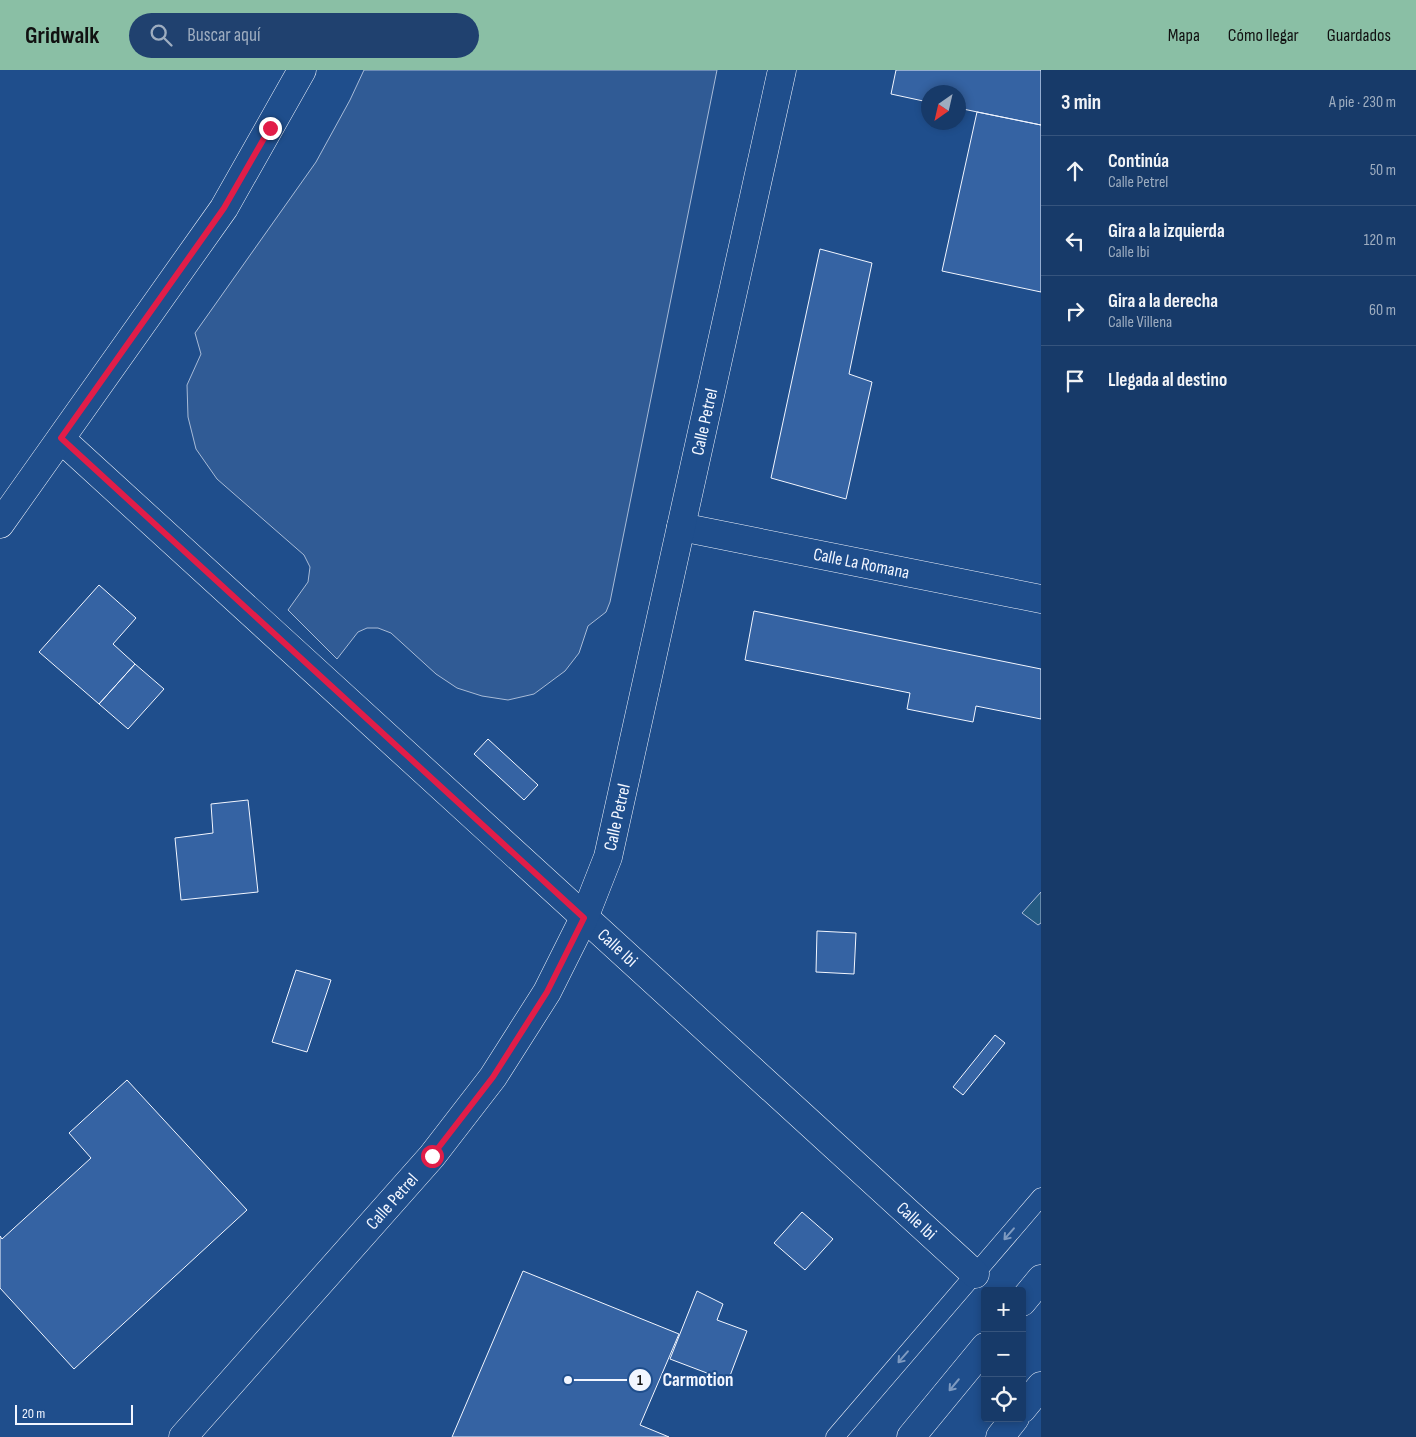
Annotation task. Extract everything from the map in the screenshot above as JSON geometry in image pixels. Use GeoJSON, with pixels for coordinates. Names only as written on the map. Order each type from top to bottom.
{"type":"FeatureCollection","features":[{"type":"Feature","properties":{"kind":"main road"},"geometry":{"type":"LineString","coordinates":[[0,524],[224,208],[302,70]]}},
{"type":"Feature","properties":{"kind":"main road","name":"Calle Petrel"},"geometry":{"type":"LineString","coordinates":[[183,1437],[438,1148],[493,1077],[547,992],[584,918],[608,857],[782,70]]}},
{"type":"Feature","properties":{"kind":"main road","name":"Calle Ibi"},"geometry":{"type":"LineString","coordinates":[[61,438],[975,1274]]}},
{"type":"Feature","properties":{"kind":"main road","name":"Calle La Romana"},"geometry":{"type":"LineString","coordinates":[[681,528],[1041,599]]}},
{"type":"Feature","properties":{"kind":"main road"},"geometry":{"type":"LineString","coordinates":[[1026,1297],[1041,1279]]}},
{"type":"Feature","properties":{"kind":"main road"},"geometry":{"type":"LineString","coordinates":[[911,1437],[981,1352]]}},
{"type":"Feature","properties":{"kind":"main road"},"geometry":{"type":"LineString","coordinates":[[1026,1404],[1041,1386]]}},
{"type":"Feature","properties":{"kind":"main road"},"geometry":{"type":"LineString","coordinates":[[1000,1437],[1012,1422]]}},
{"type":"Feature","properties":{"kind":"lane"},"geometry":{"type":"LineString","coordinates":[[835,1437],[1041,1197]]}},
{"type":"Feature","properties":{"kind":"shaded area"},"geometry":{"type":"Polygon","coordinates":[[[364,70],[717,70],[610,602],[606,612],[588,626],[579,653],[565,671],[534,694],[508,700],[482,696],[457,688],[436,674],[391,633],[378,628],[367,628],[358,632],[337,659],[288,610],[308,582],[310,567],[304,555],[217,479],[196,449],[188,417],[187,385],[201,354],[195,333],[316,162],[364,70]]]}},
{"type":"Feature","properties":{"kind":"shaded area"},"geometry":{"type":"Polygon","coordinates":[[[1041,892],[1041,923],[1038,925],[1022,913],[1041,892]]]}},
{"type":"Feature","properties":{"kind":"building"},"geometry":{"type":"Polygon","coordinates":[[[896,70],[1041,70],[1041,125],[966,110],[966,85],[921,85],[921,100],[891,94],[896,70]]]}},
{"type":"Feature","properties":{"kind":"building"},"geometry":{"type":"Polygon","coordinates":[[[977,112],[1041,125],[1041,292],[942,271],[977,112]]]}},
{"type":"Feature","properties":{"kind":"building"},"geometry":{"type":"Polygon","coordinates":[[[820,249],[872,263],[849,374],[872,382],[846,499],[771,478],[820,249]]]}},
{"type":"Feature","properties":{"kind":"building"},"geometry":{"type":"Polygon","coordinates":[[[99,585],[136,618],[113,644],[135,664],[99,704],[39,652],[99,585]]]}},
{"type":"Feature","properties":{"kind":"building"},"geometry":{"type":"Polygon","coordinates":[[[754,611],[1041,669],[1041,719],[976,706],[973,722],[907,709],[910,693],[745,660],[754,611]]]}},
{"type":"Feature","properties":{"kind":"building"},"geometry":{"type":"Polygon","coordinates":[[[135,664],[164,689],[128,729],[99,704],[135,664]]]}},
{"type":"Feature","properties":{"kind":"building"},"geometry":{"type":"Polygon","coordinates":[[[488,739],[538,785],[524,800],[474,754],[488,739]]]}},
{"type":"Feature","properties":{"kind":"building"},"geometry":{"type":"Polygon","coordinates":[[[248,800],[258,892],[181,900],[175,838],[213,833],[211,804],[248,800]]]}},
{"type":"Feature","properties":{"kind":"building"},"geometry":{"type":"Polygon","coordinates":[[[817,931],[856,933],[854,974],[816,972],[817,931]]]}},
{"type":"Feature","properties":{"kind":"building"},"geometry":{"type":"Polygon","coordinates":[[[296,970],[331,980],[307,1052],[272,1042],[296,970]]]}},
{"type":"Feature","properties":{"kind":"building"},"geometry":{"type":"Polygon","coordinates":[[[995,1035],[1005,1043],[963,1095],[953,1087],[995,1035]]]}},
{"type":"Feature","properties":{"kind":"building"},"geometry":{"type":"Polygon","coordinates":[[[127,1080],[247,1210],[74,1369],[0,1288],[0,1236],[2,1239],[91,1158],[69,1133],[127,1080]]]}},
{"type":"Feature","properties":{"kind":"building"},"geometry":{"type":"Polygon","coordinates":[[[802,1212],[833,1239],[805,1270],[774,1243],[802,1212]]]}},
{"type":"Feature","properties":{"kind":"building"},"geometry":{"type":"Polygon","coordinates":[[[523,1271],[679,1334],[640,1425],[669,1437],[452,1437],[523,1271]]]}},
{"type":"Feature","properties":{"kind":"building"},"geometry":{"type":"Polygon","coordinates":[[[697,1291],[723,1304],[717,1320],[747,1331],[728,1381],[670,1359],[697,1291]]]}},
{"type":"Feature","properties":{"kind":"place","name":"Carmotion"},"geometry":{"type":"Point","coordinates":[568,1380]}},
{"type":"Feature","properties":{"kind":"route"},"geometry":{"type":"LineString","coordinates":[[270,128],[224,208],[61,438],[584,918],[547,992],[493,1077],[432,1156]]}}]}
